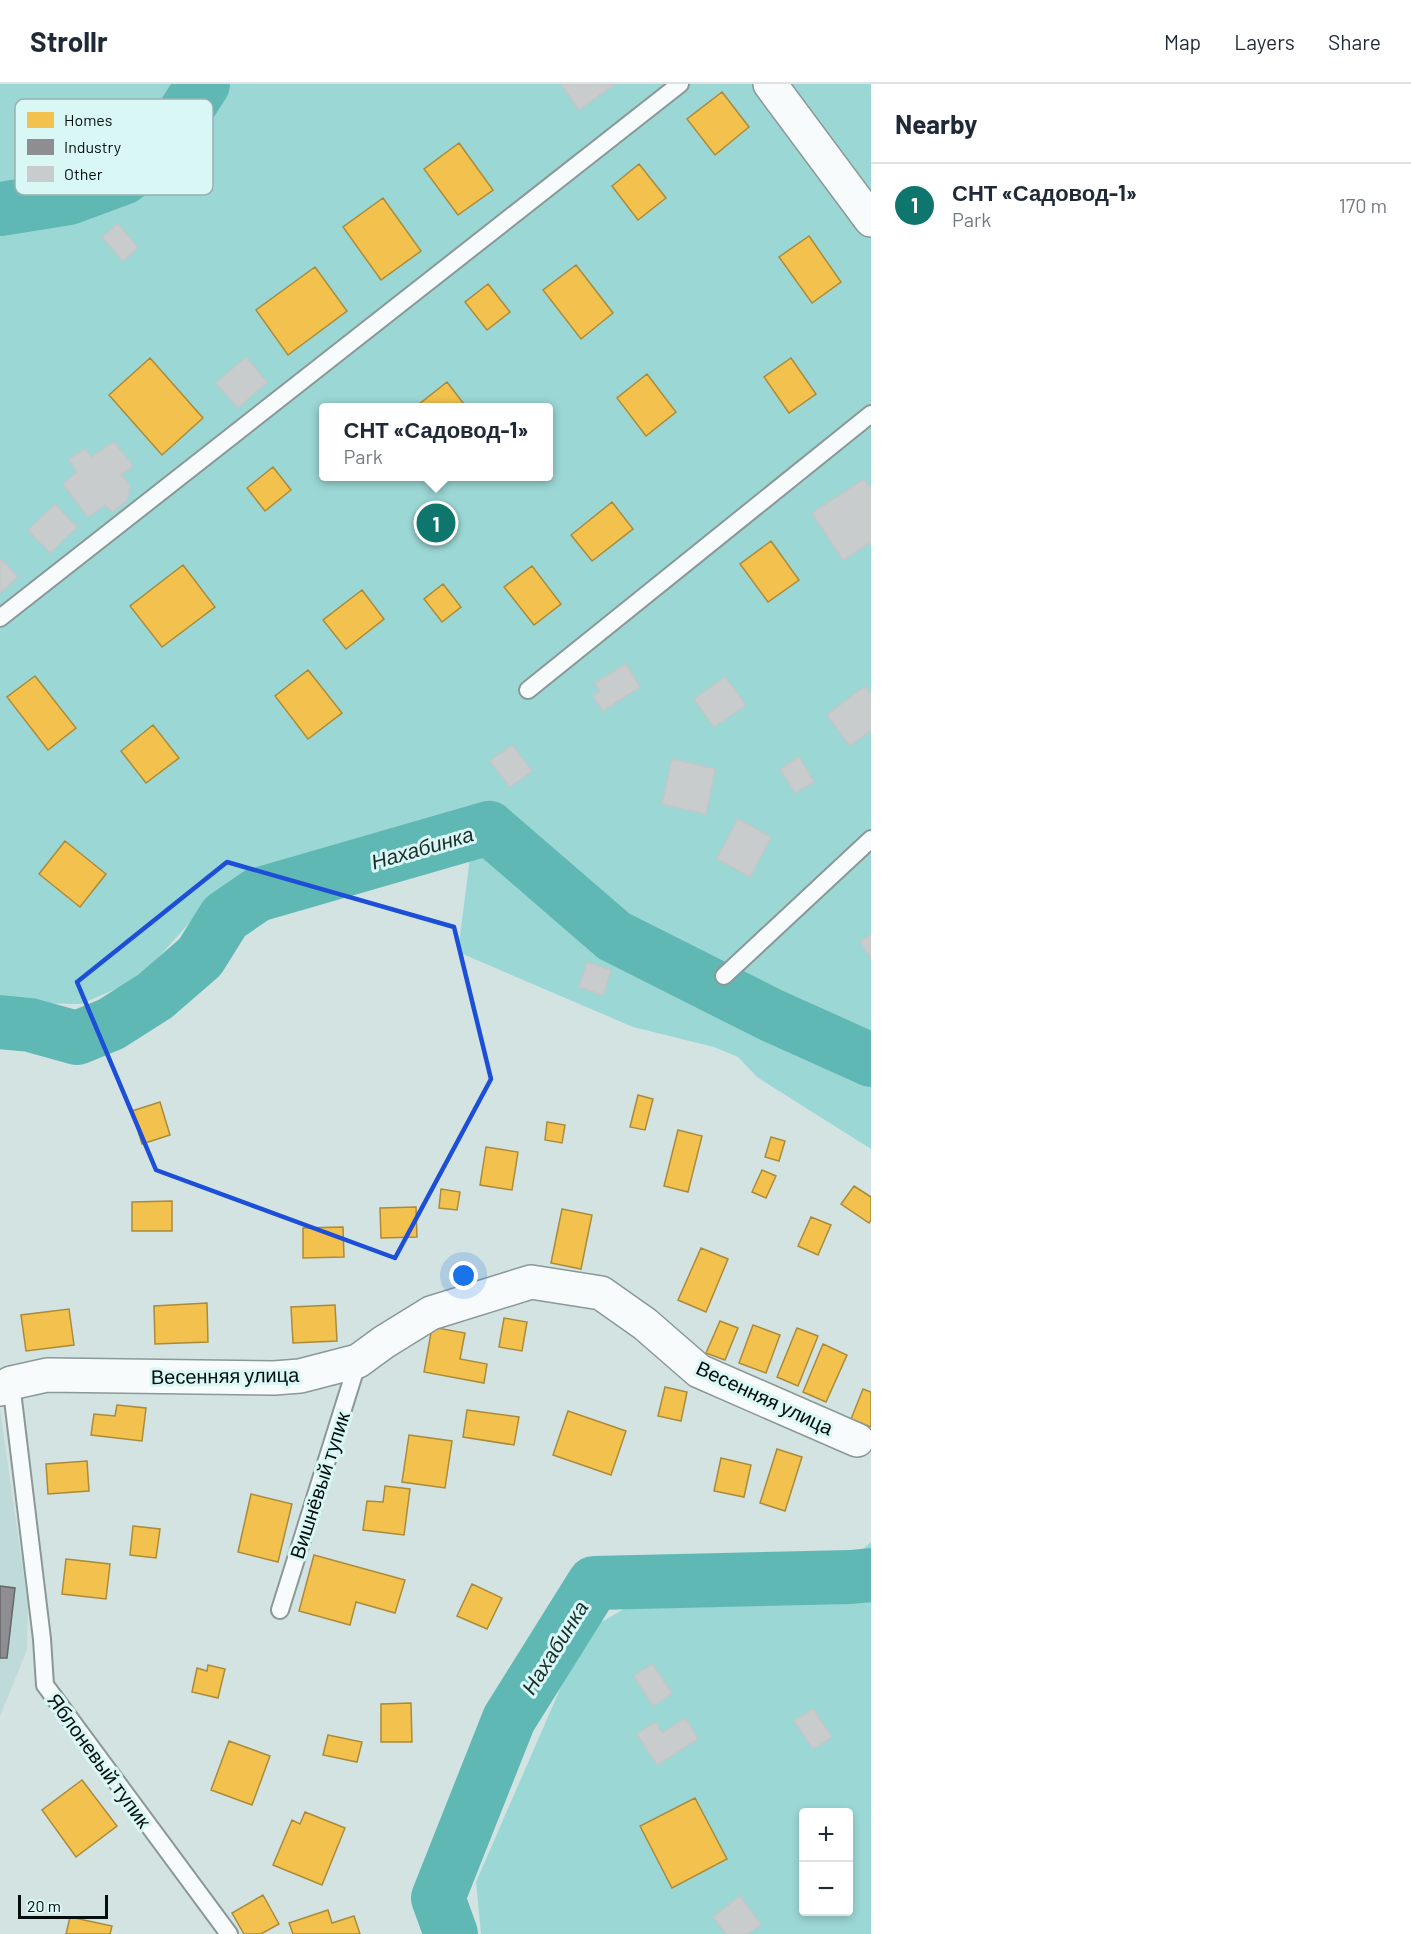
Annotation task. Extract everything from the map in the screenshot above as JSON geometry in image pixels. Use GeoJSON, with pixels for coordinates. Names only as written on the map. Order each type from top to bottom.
{"type":"FeatureCollection","features":[{"type":"Feature","properties":{"kind":"street"},"geometry":{"type":"LineString","coordinates":[[770,84],[871,220]]}},
{"type":"Feature","properties":{"kind":"street","name":"Весенняя улица"},"geometry":{"type":"LineString","coordinates":[[5,1386],[47,1375],[274,1378],[300,1376],[358,1361],[430,1313],[531,1282],[601,1293],[645,1324],[699,1371],[857,1440]]}},
{"type":"Feature","properties":{"kind":"lane"},"geometry":{"type":"LineString","coordinates":[[0,618],[680,84]]}},
{"type":"Feature","properties":{"kind":"lane"},"geometry":{"type":"LineString","coordinates":[[528,690],[871,414]]}},
{"type":"Feature","properties":{"kind":"lane"},"geometry":{"type":"LineString","coordinates":[[724,976],[871,838]]}},
{"type":"Feature","properties":{"kind":"lane","name":"Вишнёвый тупик"},"geometry":{"type":"LineString","coordinates":[[280,1610],[358,1361]]}},
{"type":"Feature","properties":{"kind":"lane","name":"Яблоневый тупик"},"geometry":{"type":"LineString","coordinates":[[5,1386],[42,1639],[45,1685],[229,1934]]}},
{"type":"Feature","properties":{"kind":"highlighted area"},"geometry":{"type":"Polygon","coordinates":[[[227,862],[454,927],[491,1079],[395,1258],[156,1170],[77,982],[227,862]]]}},
{"type":"Feature","properties":{"kind":"shaded area"},"geometry":{"type":"Polygon","coordinates":[[[0,84],[871,84],[871,1056],[712,978],[688,997],[693,997],[871,1077],[871,1149],[757,1077],[738,1057],[714,1047],[633,1027],[458,952],[476,810],[416,824],[266,874],[192,920],[139,979],[81,1004],[0,1003],[0,84]]]}},
{"type":"Feature","properties":{"kind":"shaded area"},"geometry":{"type":"Polygon","coordinates":[[[0,1409],[28,1606],[27,1650],[0,1716],[0,1409]]]}},
{"type":"Feature","properties":{"kind":"shaded area"},"geometry":{"type":"Polygon","coordinates":[[[871,1542],[871,1562],[845,1565],[871,1542]]]}},
{"type":"Feature","properties":{"kind":"shaded area"},"geometry":{"type":"Polygon","coordinates":[[[871,1586],[871,1934],[481,1934],[476,1882],[585,1632],[629,1606],[871,1586]]]}},
{"type":"Feature","properties":{"kind":"building: Homes"},"geometry":{"type":"Polygon","coordinates":[[[722,92],[749,127],[715,155],[687,119],[722,92]]]}},
{"type":"Feature","properties":{"kind":"building: Homes"},"geometry":{"type":"Polygon","coordinates":[[[459,143],[493,190],[458,215],[424,169],[459,143]]]}},
{"type":"Feature","properties":{"kind":"building: Homes"},"geometry":{"type":"Polygon","coordinates":[[[639,164],[666,198],[638,220],[612,186],[639,164]]]}},
{"type":"Feature","properties":{"kind":"building: Homes"},"geometry":{"type":"Polygon","coordinates":[[[383,198],[421,251],[381,280],[343,227],[383,198]]]}},
{"type":"Feature","properties":{"kind":"building: Homes"},"geometry":{"type":"Polygon","coordinates":[[[809,236],[841,282],[812,303],[779,257],[809,236]]]}},
{"type":"Feature","properties":{"kind":"building: Homes"},"geometry":{"type":"Polygon","coordinates":[[[576,265],[613,313],[581,339],[543,290],[576,265]]]}},
{"type":"Feature","properties":{"kind":"building: Homes"},"geometry":{"type":"Polygon","coordinates":[[[315,267],[347,311],[288,355],[256,310],[315,267]]]}},
{"type":"Feature","properties":{"kind":"building: Homes"},"geometry":{"type":"Polygon","coordinates":[[[488,284],[510,312],[487,330],[465,302],[488,284]]]}},
{"type":"Feature","properties":{"kind":"building: Homes"},"geometry":{"type":"Polygon","coordinates":[[[150,358],[203,418],[162,455],[109,395],[150,358]]]}},
{"type":"Feature","properties":{"kind":"building: Homes"},"geometry":{"type":"Polygon","coordinates":[[[791,358],[816,394],[789,413],[764,377],[791,358]]]}},
{"type":"Feature","properties":{"kind":"building: Homes"},"geometry":{"type":"Polygon","coordinates":[[[647,374],[676,412],[646,436],[617,398],[647,374]]]}},
{"type":"Feature","properties":{"kind":"building: Homes"},"geometry":{"type":"Polygon","coordinates":[[[447,382],[463,403],[421,403],[447,382]]]}},
{"type":"Feature","properties":{"kind":"building: Homes"},"geometry":{"type":"Polygon","coordinates":[[[273,467],[291,490],[265,511],[247,488],[273,467]]]}},
{"type":"Feature","properties":{"kind":"building: Homes"},"geometry":{"type":"Polygon","coordinates":[[[612,502],[633,529],[592,561],[571,535],[612,502]]]}},
{"type":"Feature","properties":{"kind":"building: Homes"},"geometry":{"type":"Polygon","coordinates":[[[771,541],[799,580],[768,602],[740,564],[771,541]]]}},
{"type":"Feature","properties":{"kind":"building: Homes"},"geometry":{"type":"Polygon","coordinates":[[[183,565],[215,607],[162,647],[130,606],[183,565]]]}},
{"type":"Feature","properties":{"kind":"building: Homes"},"geometry":{"type":"Polygon","coordinates":[[[532,566],[561,604],[534,625],[504,587],[532,566]]]}},
{"type":"Feature","properties":{"kind":"building: Homes"},"geometry":{"type":"Polygon","coordinates":[[[443,584],[461,607],[442,622],[424,599],[443,584]]]}},
{"type":"Feature","properties":{"kind":"building: Homes"},"geometry":{"type":"Polygon","coordinates":[[[362,590],[384,619],[346,649],[323,620],[362,590]]]}},
{"type":"Feature","properties":{"kind":"building: Homes"},"geometry":{"type":"Polygon","coordinates":[[[308,670],[342,713],[308,739],[275,696],[308,670]]]}},
{"type":"Feature","properties":{"kind":"building: Homes"},"geometry":{"type":"Polygon","coordinates":[[[35,676],[76,728],[48,750],[7,697],[35,676]]]}},
{"type":"Feature","properties":{"kind":"building: Homes"},"geometry":{"type":"Polygon","coordinates":[[[153,725],[179,758],[146,783],[121,751],[153,725]]]}},
{"type":"Feature","properties":{"kind":"building: Homes"},"geometry":{"type":"Polygon","coordinates":[[[65,841],[106,874],[80,907],[39,874],[65,841]]]}},
{"type":"Feature","properties":{"kind":"building: Homes"},"geometry":{"type":"Polygon","coordinates":[[[638,1095],[653,1099],[645,1130],[630,1127],[638,1095]]]}},
{"type":"Feature","properties":{"kind":"building: Homes"},"geometry":{"type":"Polygon","coordinates":[[[160,1102],[170,1135],[142,1144],[132,1111],[160,1102]]]}},
{"type":"Feature","properties":{"kind":"building: Homes"},"geometry":{"type":"Polygon","coordinates":[[[547,1122],[565,1125],[562,1143],[545,1140],[547,1122]]]}},
{"type":"Feature","properties":{"kind":"building: Homes"},"geometry":{"type":"Polygon","coordinates":[[[678,1130],[702,1136],[688,1192],[664,1186],[678,1130]]]}},
{"type":"Feature","properties":{"kind":"building: Homes"},"geometry":{"type":"Polygon","coordinates":[[[771,1137],[785,1141],[779,1161],[765,1157],[771,1137]]]}},
{"type":"Feature","properties":{"kind":"building: Homes"},"geometry":{"type":"Polygon","coordinates":[[[486,1147],[518,1152],[512,1190],[480,1185],[486,1147]]]}},
{"type":"Feature","properties":{"kind":"building: Homes"},"geometry":{"type":"Polygon","coordinates":[[[762,1170],[776,1176],[766,1198],[752,1192],[762,1170]]]}},
{"type":"Feature","properties":{"kind":"building: Homes"},"geometry":{"type":"Polygon","coordinates":[[[854,1186],[871,1197],[869,1223],[841,1204],[854,1186]]]}},
{"type":"Feature","properties":{"kind":"building: Homes"},"geometry":{"type":"Polygon","coordinates":[[[441,1189],[460,1192],[457,1210],[439,1208],[441,1189]]]}},
{"type":"Feature","properties":{"kind":"building: Homes"},"geometry":{"type":"Polygon","coordinates":[[[172,1201],[172,1231],[132,1231],[132,1202],[172,1201]]]}},
{"type":"Feature","properties":{"kind":"building: Homes"},"geometry":{"type":"Polygon","coordinates":[[[416,1207],[417,1237],[381,1238],[380,1208],[416,1207]]]}},
{"type":"Feature","properties":{"kind":"building: Homes"},"geometry":{"type":"Polygon","coordinates":[[[562,1209],[592,1215],[581,1269],[551,1263],[562,1209]]]}},
{"type":"Feature","properties":{"kind":"building: Homes"},"geometry":{"type":"Polygon","coordinates":[[[811,1217],[831,1225],[818,1255],[798,1246],[811,1217]]]}},
{"type":"Feature","properties":{"kind":"building: Homes"},"geometry":{"type":"Polygon","coordinates":[[[343,1227],[344,1257],[303,1258],[303,1228],[343,1227]]]}},
{"type":"Feature","properties":{"kind":"building: Homes"},"geometry":{"type":"Polygon","coordinates":[[[701,1248],[728,1259],[706,1312],[678,1300],[701,1248]]]}},
{"type":"Feature","properties":{"kind":"building: Homes"},"geometry":{"type":"Polygon","coordinates":[[[207,1303],[208,1342],[155,1344],[154,1306],[207,1303]]]}},
{"type":"Feature","properties":{"kind":"building: Homes"},"geometry":{"type":"Polygon","coordinates":[[[335,1305],[337,1341],[293,1343],[291,1307],[335,1305]]]}},
{"type":"Feature","properties":{"kind":"building: Homes"},"geometry":{"type":"Polygon","coordinates":[[[69,1309],[74,1345],[26,1351],[21,1315],[69,1309]]]}},
{"type":"Feature","properties":{"kind":"building: Homes"},"geometry":{"type":"Polygon","coordinates":[[[504,1318],[527,1322],[522,1351],[499,1347],[504,1318]]]}},
{"type":"Feature","properties":{"kind":"building: Homes"},"geometry":{"type":"Polygon","coordinates":[[[720,1321],[738,1328],[725,1360],[706,1353],[720,1321]]]}},
{"type":"Feature","properties":{"kind":"building: Homes"},"geometry":{"type":"Polygon","coordinates":[[[753,1325],[780,1335],[766,1373],[739,1363],[753,1325]]]}},
{"type":"Feature","properties":{"kind":"building: Homes"},"geometry":{"type":"Polygon","coordinates":[[[432,1327],[465,1333],[460,1359],[487,1364],[484,1383],[424,1372],[432,1327]]]}},
{"type":"Feature","properties":{"kind":"building: Homes"},"geometry":{"type":"Polygon","coordinates":[[[797,1328],[818,1336],[798,1386],[777,1377],[797,1328]]]}},
{"type":"Feature","properties":{"kind":"building: Homes"},"geometry":{"type":"Polygon","coordinates":[[[823,1344],[847,1355],[826,1402],[803,1392],[823,1344]]]}},
{"type":"Feature","properties":{"kind":"building: Homes"},"geometry":{"type":"Polygon","coordinates":[[[665,1387],[687,1392],[681,1421],[658,1416],[665,1387]]]}},
{"type":"Feature","properties":{"kind":"building: Homes"},"geometry":{"type":"Polygon","coordinates":[[[863,1389],[871,1392],[871,1427],[851,1419],[863,1389]]]}},
{"type":"Feature","properties":{"kind":"building: Homes"},"geometry":{"type":"Polygon","coordinates":[[[117,1405],[146,1408],[142,1441],[91,1435],[94,1414],[115,1416],[117,1405]]]}},
{"type":"Feature","properties":{"kind":"building: Homes"},"geometry":{"type":"Polygon","coordinates":[[[467,1410],[519,1417],[514,1445],[463,1437],[467,1410]]]}},
{"type":"Feature","properties":{"kind":"building: Homes"},"geometry":{"type":"Polygon","coordinates":[[[568,1411],[626,1431],[611,1475],[553,1455],[568,1411]]]}},
{"type":"Feature","properties":{"kind":"building: Homes"},"geometry":{"type":"Polygon","coordinates":[[[409,1435],[452,1441],[445,1488],[402,1482],[409,1435]]]}},
{"type":"Feature","properties":{"kind":"building: Homes"},"geometry":{"type":"Polygon","coordinates":[[[777,1449],[802,1457],[785,1511],[760,1503],[777,1449]]]}},
{"type":"Feature","properties":{"kind":"building: Homes"},"geometry":{"type":"Polygon","coordinates":[[[721,1458],[751,1465],[744,1497],[714,1491],[721,1458]]]}},
{"type":"Feature","properties":{"kind":"building: Homes"},"geometry":{"type":"Polygon","coordinates":[[[87,1461],[89,1491],[48,1494],[46,1464],[87,1461]]]}},
{"type":"Feature","properties":{"kind":"building: Homes"},"geometry":{"type":"Polygon","coordinates":[[[385,1486],[410,1489],[404,1535],[363,1530],[367,1501],[383,1502],[385,1486]]]}},
{"type":"Feature","properties":{"kind":"building: Homes"},"geometry":{"type":"Polygon","coordinates":[[[251,1494],[292,1504],[278,1562],[238,1552],[251,1494]]]}},
{"type":"Feature","properties":{"kind":"building: Homes"},"geometry":{"type":"Polygon","coordinates":[[[133,1526],[160,1529],[156,1558],[130,1555],[133,1526]]]}},
{"type":"Feature","properties":{"kind":"building: Homes"},"geometry":{"type":"Polygon","coordinates":[[[314,1555],[405,1580],[395,1613],[356,1602],[350,1625],[299,1611],[314,1555]]]}},
{"type":"Feature","properties":{"kind":"building: Homes"},"geometry":{"type":"Polygon","coordinates":[[[66,1559],[110,1564],[106,1599],[62,1594],[66,1559]]]}},
{"type":"Feature","properties":{"kind":"building: Homes"},"geometry":{"type":"Polygon","coordinates":[[[472,1584],[502,1598],[487,1629],[457,1616],[472,1584]]]}},
{"type":"Feature","properties":{"kind":"building: Homes"},"geometry":{"type":"Polygon","coordinates":[[[208,1665],[225,1669],[218,1698],[192,1692],[197,1668],[207,1671],[208,1665]]]}},
{"type":"Feature","properties":{"kind":"building: Homes"},"geometry":{"type":"Polygon","coordinates":[[[411,1703],[412,1742],[381,1742],[381,1704],[411,1703]]]}},
{"type":"Feature","properties":{"kind":"building: Homes"},"geometry":{"type":"Polygon","coordinates":[[[328,1735],[362,1742],[357,1762],[323,1755],[328,1735]]]}},
{"type":"Feature","properties":{"kind":"building: Homes"},"geometry":{"type":"Polygon","coordinates":[[[229,1741],[270,1756],[252,1805],[211,1790],[229,1741]]]}},
{"type":"Feature","properties":{"kind":"building: Homes"},"geometry":{"type":"Polygon","coordinates":[[[82,1780],[117,1826],[76,1857],[42,1810],[82,1780]]]}},
{"type":"Feature","properties":{"kind":"building: Homes"},"geometry":{"type":"Polygon","coordinates":[[[695,1798],[727,1859],[672,1888],[640,1826],[695,1798]]]}},
{"type":"Feature","properties":{"kind":"building: Homes"},"geometry":{"type":"Polygon","coordinates":[[[305,1812],[345,1828],[322,1885],[273,1865],[292,1820],[300,1824],[305,1812]]]}},
{"type":"Feature","properties":{"kind":"building: Homes"},"geometry":{"type":"Polygon","coordinates":[[[263,1895],[279,1924],[261,1934],[244,1934],[232,1913],[263,1895]]]}},
{"type":"Feature","properties":{"kind":"building: Homes"},"geometry":{"type":"Polygon","coordinates":[[[328,1910],[332,1923],[354,1916],[360,1934],[293,1934],[289,1923],[328,1910]]]}},
{"type":"Feature","properties":{"kind":"building: Homes"},"geometry":{"type":"Polygon","coordinates":[[[70,1917],[112,1926],[110,1934],[66,1934],[70,1917]]]}},
{"type":"Feature","properties":{"kind":"building: Industry"},"geometry":{"type":"Polygon","coordinates":[[[0,1586],[15,1588],[7,1658],[0,1658],[0,1586]]]}},
{"type":"Feature","properties":{"kind":"building: Other"},"geometry":{"type":"Polygon","coordinates":[[[561,84],[615,84],[579,110],[561,84]]]}},
{"type":"Feature","properties":{"kind":"building: Other"},"geometry":{"type":"Polygon","coordinates":[[[118,224],[138,248],[123,261],[102,237],[118,224]]]}},
{"type":"Feature","properties":{"kind":"building: Other"},"geometry":{"type":"Polygon","coordinates":[[[246,357],[267,382],[238,408],[216,383],[246,357]]]}},
{"type":"Feature","properties":{"kind":"building: Other"},"geometry":{"type":"Polygon","coordinates":[[[114,442],[133,466],[121,475],[130,486],[127,500],[113,512],[105,505],[88,517],[63,484],[77,472],[69,459],[85,449],[91,457],[114,442]]]}},
{"type":"Feature","properties":{"kind":"building: Other"},"geometry":{"type":"Polygon","coordinates":[[[864,479],[871,489],[871,542],[843,560],[812,513],[864,479]]]}},
{"type":"Feature","properties":{"kind":"building: Other"},"geometry":{"type":"Polygon","coordinates":[[[55,504],[77,527],[50,553],[28,530],[55,504]]]}},
{"type":"Feature","properties":{"kind":"building: Other"},"geometry":{"type":"Polygon","coordinates":[[[2,560],[18,577],[0,593],[0,561],[2,560]]]}},
{"type":"Feature","properties":{"kind":"building: Other"},"geometry":{"type":"Polygon","coordinates":[[[626,664],[640,687],[603,711],[593,696],[600,691],[595,683],[626,664]]]}},
{"type":"Feature","properties":{"kind":"building: Other"},"geometry":{"type":"Polygon","coordinates":[[[725,677],[746,705],[714,727],[694,699],[725,677]]]}},
{"type":"Feature","properties":{"kind":"building: Other"},"geometry":{"type":"Polygon","coordinates":[[[865,686],[871,694],[871,730],[850,746],[827,715],[865,686]]]}},
{"type":"Feature","properties":{"kind":"building: Other"},"geometry":{"type":"Polygon","coordinates":[[[512,745],[532,771],[510,787],[490,761],[512,745]]]}},
{"type":"Feature","properties":{"kind":"building: Other"},"geometry":{"type":"Polygon","coordinates":[[[799,757],[814,782],[795,793],[780,769],[799,757]]]}},
{"type":"Feature","properties":{"kind":"building: Other"},"geometry":{"type":"Polygon","coordinates":[[[672,759],[715,769],[706,814],[662,804],[672,759]]]}},
{"type":"Feature","properties":{"kind":"building: Other"},"geometry":{"type":"Polygon","coordinates":[[[738,819],[771,837],[750,877],[717,859],[738,819]]]}},
{"type":"Feature","properties":{"kind":"building: Other"},"geometry":{"type":"Polygon","coordinates":[[[871,934],[871,958],[860,942],[871,934]]]}},
{"type":"Feature","properties":{"kind":"building: Other"},"geometry":{"type":"Polygon","coordinates":[[[587,962],[611,970],[603,995],[579,987],[587,962]]]}},
{"type":"Feature","properties":{"kind":"building: Other"},"geometry":{"type":"Polygon","coordinates":[[[652,1664],[672,1693],[653,1706],[634,1676],[652,1664]]]}},
{"type":"Feature","properties":{"kind":"building: Other"},"geometry":{"type":"Polygon","coordinates":[[[813,1709],[832,1737],[813,1749],[794,1721],[813,1709]]]}},
{"type":"Feature","properties":{"kind":"building: Other"},"geometry":{"type":"Polygon","coordinates":[[[685,1718],[698,1739],[657,1765],[637,1734],[655,1722],[662,1733],[685,1718]]]}},
{"type":"Feature","properties":{"kind":"building: Other"},"geometry":{"type":"Polygon","coordinates":[[[740,1896],[761,1924],[748,1934],[726,1934],[713,1917],[740,1896]]]}},
{"type":"Feature","properties":{"kind":"waterway","name":"Нахабинка"},"geometry":{"type":"LineString","coordinates":[[193,99],[203,84]]}},
{"type":"Feature","properties":{"kind":"waterway","name":"Нахабинка"},"geometry":{"type":"LineString","coordinates":[[0,209],[77,195]]}},
{"type":"Feature","properties":{"kind":"waterway","name":"Нахабинка"},"geometry":{"type":"LineString","coordinates":[[0,1022],[30,1025],[77,1038],[111,1024],[155,996],[200,957],[225,917],[257,895],[489,828],[614,936],[771,1015],[871,1060]]}},
{"type":"Feature","properties":{"kind":"waterway","name":"Нахабинка"},"geometry":{"type":"LineString","coordinates":[[451,1934],[438,1898],[509,1719],[594,1583],[871,1575]]}},
{"type":"Feature","properties":{"kind":"place","name":"СНТ «Садовод-1»"},"geometry":{"type":"Point","coordinates":[436,523]}}]}
